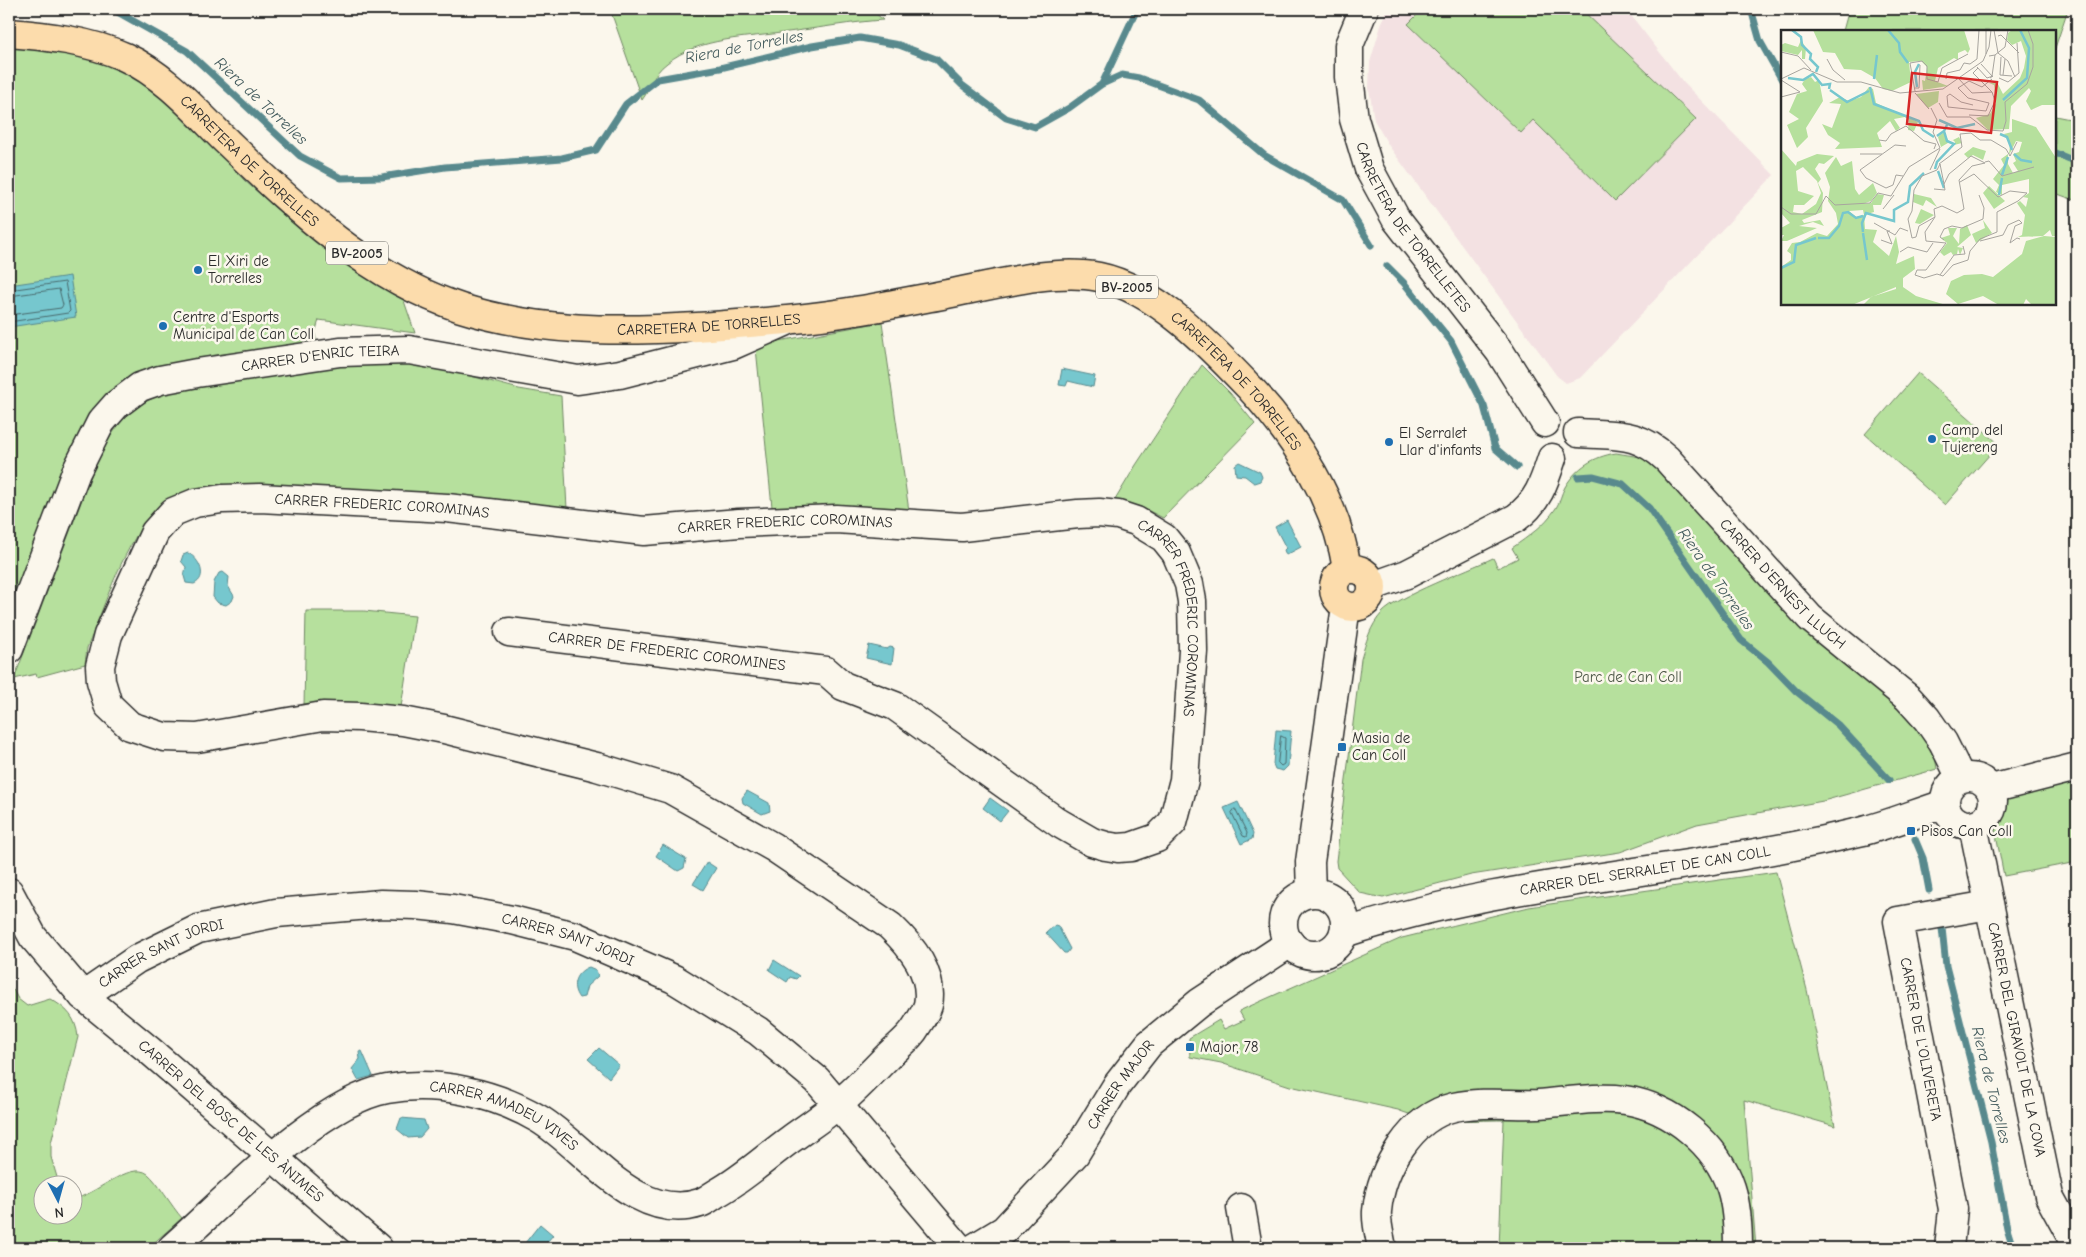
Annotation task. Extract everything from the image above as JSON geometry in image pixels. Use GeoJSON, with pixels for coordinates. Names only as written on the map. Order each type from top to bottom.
{"type":"FeatureCollection","features":[{"type":"Feature","properties":{"kind":"main road","name":"CARRETERA DE TORRELLES"},"geometry":{"type":"LineString","coordinates":[[9,33],[65,39],[127,57],[174,90],[270,184],[324,231],[406,284],[461,308],[530,324],[588,331],[646,330],[788,320],[857,311],[1054,276],[1098,277],[1116,282],[1159,306],[1205,342],[1273,414],[1309,464],[1332,518],[1345,555],[1347,569]]}},
{"type":"Feature","properties":{"kind":"main road"},"geometry":{"type":"LineString","coordinates":[[1353,568],[1364,571],[1372,580],[1373,586],[1369,599],[1364,604],[1358,606],[1346,606],[1336,597],[1334,590],[1337,577],[1347,569],[1353,568]]}},
{"type":"Feature","properties":{"kind":"street","name":"CARRETERA DE TORRELLETES"},"geometry":{"type":"LineString","coordinates":[[1364,9],[1349,45],[1349,77],[1354,119],[1369,169],[1396,219],[1500,352],[1545,423]]}},
{"type":"Feature","properties":{"kind":"street","name":"CARRER D'ENRIC TEIRA"},"geometry":{"type":"LineString","coordinates":[[9,649],[76,472],[101,422],[116,405],[140,387],[160,380],[197,373],[340,352],[409,350],[513,370],[578,380],[620,374],[733,345],[788,320]]}},
{"type":"Feature","properties":{"kind":"street"},"geometry":{"type":"LineString","coordinates":[[1564,419],[1576,427],[1578,433],[1578,445],[1575,451],[1565,458],[1552,458],[1542,451],[1538,440],[1541,428],[1551,420],[1564,419]]}},
{"type":"Feature","properties":{"kind":"street","name":"CARRER D'ERNEST LLUCH"},"geometry":{"type":"LineString","coordinates":[[1578,433],[1635,437],[1653,446],[1810,618],[1908,698],[1932,726],[1961,778]]}},
{"type":"Feature","properties":{"kind":"street"},"geometry":{"type":"LineString","coordinates":[[1373,586],[1416,570],[1516,518],[1529,508],[1541,490],[1552,458]]}},
{"type":"Feature","properties":{"kind":"street","name":"CARRER FREDERIC COROMINAS"},"geometry":{"type":"LineString","coordinates":[[826,671],[843,686],[895,706],[1059,823],[1092,842],[1118,848],[1131,847],[1157,838],[1173,822],[1184,780],[1193,651],[1192,601],[1184,568],[1176,553],[1164,538],[1136,521],[1118,515],[1078,514],[962,527],[836,519],[766,521],[644,531],[447,508],[260,498],[204,501],[173,512],[155,532],[108,635],[100,666],[101,682],[108,705],[130,726],[164,737],[197,738],[323,716],[403,721],[597,767],[670,789],[773,848],[890,926],[904,939],[920,960],[927,980],[928,1006],[914,1031],[838,1105]]}},
{"type":"Feature","properties":{"kind":"street"},"geometry":{"type":"LineString","coordinates":[[1311,893],[1310,862],[1346,606]]}},
{"type":"Feature","properties":{"kind":"street","name":"CARRER DE FREDERIC COROMINES"},"geometry":{"type":"LineString","coordinates":[[509,632],[826,671]]}},
{"type":"Feature","properties":{"kind":"street"},"geometry":{"type":"LineString","coordinates":[[1991,789],[2077,767]]}},
{"type":"Feature","properties":{"kind":"street"},"geometry":{"type":"LineString","coordinates":[[1961,778],[1978,778],[1991,789],[1994,805],[1986,819],[1973,825],[1957,822],[1951,818],[1945,804],[1948,788],[1961,778]]}},
{"type":"Feature","properties":{"kind":"street","name":"CARRER DEL SERRALET DE CAN COLL"},"geometry":{"type":"LineString","coordinates":[[1344,933],[1389,918],[1463,900],[1740,855],[1859,832],[1945,804]]}},
{"type":"Feature","properties":{"kind":"street","name":"CARRER DEL GIRAVOLT DE LA COVA"},"geometry":{"type":"LineString","coordinates":[[1973,825],[2049,1196],[2077,1247]]}},
{"type":"Feature","properties":{"kind":"street"},"geometry":{"type":"LineString","coordinates":[[9,892],[33,937],[83,996]]}},
{"type":"Feature","properties":{"kind":"street"},"geometry":{"type":"LineString","coordinates":[[1311,893],[1331,898],[1339,904],[1346,923],[1344,933],[1339,943],[1330,951],[1320,955],[1308,955],[1298,951],[1290,943],[1284,934],[1283,922],[1286,912],[1292,903],[1301,896],[1311,893]]}},
{"type":"Feature","properties":{"kind":"street","name":"CARRER SANT JORDI"},"geometry":{"type":"LineString","coordinates":[[83,996],[137,959],[170,942],[198,930],[276,912],[326,907],[407,904],[453,909],[512,920],[575,936],[674,979],[758,1030],[817,1080],[959,1248]]}},
{"type":"Feature","properties":{"kind":"street","name":"CARRER DE L'OLIVERETA"},"geometry":{"type":"LineString","coordinates":[[1949,1248],[1953,1209],[1898,920],[1989,904]]}},
{"type":"Feature","properties":{"kind":"street","name":"CARRER MAJOR"},"geometry":{"type":"LineString","coordinates":[[974,1248],[1004,1230],[1075,1154],[1116,1085],[1149,1044],[1199,1003],[1290,943]]}},
{"type":"Feature","properties":{"kind":"street","name":"CARRER DEL BOSC DE LES ÀNIMES"},"geometry":{"type":"LineString","coordinates":[[83,996],[149,1050],[378,1248]]}},
{"type":"Feature","properties":{"kind":"street","name":"CARRER AMADEU VIVES"},"geometry":{"type":"LineString","coordinates":[[172,1248],[274,1157],[325,1116],[355,1099],[394,1088],[416,1086],[457,1089],[501,1102],[539,1119],[613,1180],[634,1193],[657,1203],[682,1206],[701,1203],[738,1182],[838,1105]]}},
{"type":"Feature","properties":{"kind":"street"},"geometry":{"type":"LineString","coordinates":[[1382,1248],[1378,1221],[1380,1197],[1396,1155],[1415,1130],[1440,1112],[1456,1106],[1623,1100],[1654,1108],[1681,1123],[1707,1146],[1728,1180],[1734,1199],[1738,1248]]}},
{"type":"Feature","properties":{"kind":"street"},"geometry":{"type":"LineString","coordinates":[[1241,1208],[1248,1248]]}},
{"type":"Feature","properties":{"kind":"shaded area"},"geometry":{"type":"Polygon","coordinates":[[[1386,9],[1626,9],[1683,82],[1774,175],[1580,378],[1566,383],[1557,376],[1389,146],[1374,120],[1369,88],[1370,62],[1386,9]]]}},
{"type":"Feature","properties":{"kind":"green space"},"geometry":{"type":"Polygon","coordinates":[[[610,9],[871,9],[883,20],[709,43],[680,54],[662,67],[642,100],[610,9]]]}},
{"type":"Feature","properties":{"kind":"green space"},"geometry":{"type":"Polygon","coordinates":[[[1423,9],[1581,9],[1696,119],[1615,201],[1533,120],[1521,133],[1408,24],[1423,9]]]}},
{"type":"Feature","properties":{"kind":"green space"},"geometry":{"type":"Polygon","coordinates":[[[1849,9],[2068,9],[2056,45],[2056,30],[1843,30],[1849,9]]]}},
{"type":"Feature","properties":{"kind":"green space","name":"Centre d'Esports Municipal de Can Coll"},"geometry":{"type":"Polygon","coordinates":[[[9,47],[78,54],[108,63],[133,75],[154,89],[210,143],[244,180],[302,231],[337,257],[403,298],[415,333],[319,320],[315,333],[317,345],[167,364],[138,374],[119,385],[105,397],[9,614],[9,47]]]}},
{"type":"Feature","properties":{"kind":"green space"},"geometry":{"type":"Polygon","coordinates":[[[2056,116],[2070,119],[2077,123],[2077,201],[2056,193],[2056,116]]]}},
{"type":"Feature","properties":{"kind":"green space"},"geometry":{"type":"Polygon","coordinates":[[[882,322],[909,511],[772,507],[756,348],[779,341],[882,322]]]}},
{"type":"Feature","properties":{"kind":"green space"},"geometry":{"type":"Polygon","coordinates":[[[382,360],[445,369],[519,389],[561,396],[567,509],[158,508],[135,538],[116,574],[87,648],[85,664],[37,677],[36,674],[14,679],[97,460],[112,434],[128,414],[149,400],[178,389],[382,360]]]}},
{"type":"Feature","properties":{"kind":"green space"},"geometry":{"type":"Polygon","coordinates":[[[1202,365],[1230,393],[1255,424],[1163,518],[1141,507],[1115,500],[1136,465],[1202,365]]]}},
{"type":"Feature","properties":{"kind":"green space","name":"Camp del Tujereng"},"geometry":{"type":"Polygon","coordinates":[[[1918,373],[1999,444],[1945,505],[1865,434],[1918,373]]]}},
{"type":"Feature","properties":{"kind":"green space","name":"Parc de Can Coll"},"geometry":{"type":"Polygon","coordinates":[[[1616,453],[1640,457],[1658,467],[1786,613],[1839,661],[1903,711],[1920,731],[1935,756],[1937,769],[1823,801],[1697,824],[1620,852],[1471,875],[1383,898],[1360,893],[1337,868],[1336,861],[1361,659],[1374,623],[1390,606],[1434,584],[1493,558],[1498,568],[1518,558],[1512,548],[1546,520],[1557,506],[1565,487],[1575,474],[1593,460],[1616,453]]]}},
{"type":"Feature","properties":{"kind":"green space"},"geometry":{"type":"Polygon","coordinates":[[[306,611],[364,611],[415,616],[401,707],[348,702],[304,706],[306,611]]]}},
{"type":"Feature","properties":{"kind":"green space"},"geometry":{"type":"Polygon","coordinates":[[[2070,778],[2077,813],[2077,862],[2004,876],[1994,825],[2008,799],[2011,796],[2070,778]]]}},
{"type":"Feature","properties":{"kind":"green space"},"geometry":{"type":"Polygon","coordinates":[[[1776,872],[1807,990],[1835,1126],[1744,1100],[1756,1248],[1499,1248],[1504,1120],[1450,1120],[1423,1117],[1290,1086],[1221,1063],[1190,1057],[1189,1038],[1219,1020],[1224,1029],[1244,1020],[1239,1011],[1402,938],[1529,907],[1776,872]]]}},
{"type":"Feature","properties":{"kind":"green space"},"geometry":{"type":"Polygon","coordinates":[[[9,982],[18,999],[27,1006],[50,999],[61,1006],[73,1019],[78,1037],[51,1143],[51,1157],[56,1174],[32,1174],[32,1224],[82,1224],[82,1196],[122,1175],[140,1171],[152,1177],[182,1218],[148,1248],[9,1248],[9,982]]]}},
{"type":"Feature","properties":{"kind":"water"},"geometry":{"type":"Polygon","coordinates":[[[70,276],[76,317],[9,327],[9,285],[70,276]]]}},
{"type":"Feature","properties":{"kind":"water"},"geometry":{"type":"Polygon","coordinates":[[[1062,369],[1095,376],[1093,387],[1068,381],[1066,386],[1059,385],[1062,369]]]}},
{"type":"Feature","properties":{"kind":"water"},"geometry":{"type":"Polygon","coordinates":[[[1239,462],[1260,472],[1262,477],[1260,481],[1254,483],[1245,476],[1236,475],[1235,465],[1239,462]]]}},
{"type":"Feature","properties":{"kind":"water"},"geometry":{"type":"Polygon","coordinates":[[[1287,520],[1301,547],[1286,555],[1284,550],[1286,548],[1275,527],[1287,520]]]}},
{"type":"Feature","properties":{"kind":"water"},"geometry":{"type":"Polygon","coordinates":[[[188,553],[201,568],[201,577],[194,584],[186,583],[184,576],[186,567],[181,561],[183,555],[188,553]]]}},
{"type":"Feature","properties":{"kind":"water"},"geometry":{"type":"Polygon","coordinates":[[[223,572],[229,577],[228,586],[234,596],[232,601],[226,605],[218,603],[213,597],[214,582],[219,573],[223,572]]]}},
{"type":"Feature","properties":{"kind":"water"},"geometry":{"type":"Polygon","coordinates":[[[869,645],[887,649],[890,647],[894,648],[892,664],[866,658],[869,645]]]}},
{"type":"Feature","properties":{"kind":"water"},"geometry":{"type":"Polygon","coordinates":[[[1276,730],[1291,731],[1288,766],[1283,771],[1275,769],[1273,764],[1276,730]]]}},
{"type":"Feature","properties":{"kind":"water"},"geometry":{"type":"Polygon","coordinates":[[[747,791],[769,803],[770,811],[762,814],[743,803],[742,798],[747,791]]]}},
{"type":"Feature","properties":{"kind":"water"},"geometry":{"type":"Polygon","coordinates":[[[990,798],[1008,811],[1000,821],[983,808],[990,798]]]}},
{"type":"Feature","properties":{"kind":"water"},"geometry":{"type":"Polygon","coordinates":[[[1238,802],[1253,834],[1252,839],[1241,844],[1224,808],[1238,802]]]}},
{"type":"Feature","properties":{"kind":"water"},"geometry":{"type":"Polygon","coordinates":[[[663,845],[686,859],[684,868],[678,871],[656,856],[663,845]]]}},
{"type":"Feature","properties":{"kind":"water"},"geometry":{"type":"Polygon","coordinates":[[[707,862],[716,868],[703,890],[693,884],[707,862]]]}},
{"type":"Feature","properties":{"kind":"water"},"geometry":{"type":"Polygon","coordinates":[[[1055,925],[1058,926],[1070,949],[1067,953],[1064,953],[1046,933],[1055,925]]]}},
{"type":"Feature","properties":{"kind":"water"},"geometry":{"type":"Polygon","coordinates":[[[774,960],[799,976],[796,979],[790,977],[787,982],[769,970],[774,960]]]}},
{"type":"Feature","properties":{"kind":"water"},"geometry":{"type":"Polygon","coordinates":[[[589,967],[596,970],[598,976],[587,986],[584,997],[579,998],[575,989],[575,980],[580,972],[589,967]]]}},
{"type":"Feature","properties":{"kind":"water"},"geometry":{"type":"Polygon","coordinates":[[[599,1048],[619,1065],[609,1078],[588,1059],[599,1048]]]}},
{"type":"Feature","properties":{"kind":"water"},"geometry":{"type":"Polygon","coordinates":[[[362,1051],[373,1076],[358,1080],[352,1069],[360,1059],[359,1052],[362,1051]]]}},
{"type":"Feature","properties":{"kind":"water"},"geometry":{"type":"Polygon","coordinates":[[[401,1118],[424,1120],[427,1129],[420,1137],[408,1138],[397,1129],[401,1118]]]}},
{"type":"Feature","properties":{"kind":"water"},"geometry":{"type":"Polygon","coordinates":[[[540,1224],[553,1235],[542,1248],[521,1248],[540,1224]]]}},
{"type":"Feature","properties":{"kind":"waterway","name":"Riera de Torrelles"},"geometry":{"type":"LineString","coordinates":[[112,9],[187,51],[300,156],[341,178],[382,177],[445,167],[562,158],[596,150],[626,104],[658,79],[720,68],[812,46],[860,38],[899,45],[936,59],[962,85],[1006,118],[1035,127],[1069,108],[1102,84],[1122,75],[1139,78],[1199,100],[1264,155],[1343,200],[1371,245]]}},
{"type":"Feature","properties":{"kind":"waterway"},"geometry":{"type":"LineString","coordinates":[[1102,84],[1137,9]]}},
{"type":"Feature","properties":{"kind":"waterway"},"geometry":{"type":"LineString","coordinates":[[1751,9],[1760,41],[1781,78]]}},
{"type":"Feature","properties":{"kind":"waterway"},"geometry":{"type":"LineString","coordinates":[[2056,153],[2077,162]]}},
{"type":"Feature","properties":{"kind":"waterway","name":"Riera de Torrelles"},"geometry":{"type":"LineString","coordinates":[[1387,266],[1404,283],[1451,341],[1484,406],[1495,448],[1517,467]]}},
{"type":"Feature","properties":{"kind":"waterway","name":"Riera de Torrelles"},"geometry":{"type":"LineString","coordinates":[[1578,477],[1593,476],[1623,484],[1649,508],[1741,640],[1768,662],[1796,691],[1838,725],[1889,780]]}},
{"type":"Feature","properties":{"kind":"waterway","name":"Riera de Torrelles"},"geometry":{"type":"LineString","coordinates":[[1915,839],[1923,858],[1929,890]]}},
{"type":"Feature","properties":{"kind":"waterway","name":"Riera de Torrelles"},"geometry":{"type":"LineString","coordinates":[[1942,928],[1946,966],[1991,1142],[2007,1229],[2013,1248]]}},
{"type":"Feature","properties":{"kind":"place","name":"El Xiri de Torrelles"},"geometry":{"type":"Point","coordinates":[198,270]}},
{"type":"Feature","properties":{"kind":"place","name":"Centre d'Esports Municipal de Can Coll"},"geometry":{"type":"Point","coordinates":[163,326]}},
{"type":"Feature","properties":{"kind":"place","name":"Camp del Tujereng"},"geometry":{"type":"Point","coordinates":[1932,439]}},
{"type":"Feature","properties":{"kind":"place","name":"El Serralet Llar d'infants"},"geometry":{"type":"Point","coordinates":[1389,442]}},
{"type":"Feature","properties":{"kind":"place","name":"Masia de Can Coll"},"geometry":{"type":"Point","coordinates":[1342,747]}},
{"type":"Feature","properties":{"kind":"place","name":"Pisos Can Coll"},"geometry":{"type":"Point","coordinates":[1911,831]}},
{"type":"Feature","properties":{"kind":"place","name":"Major, 78"},"geometry":{"type":"Point","coordinates":[1190,1047]}}]}
